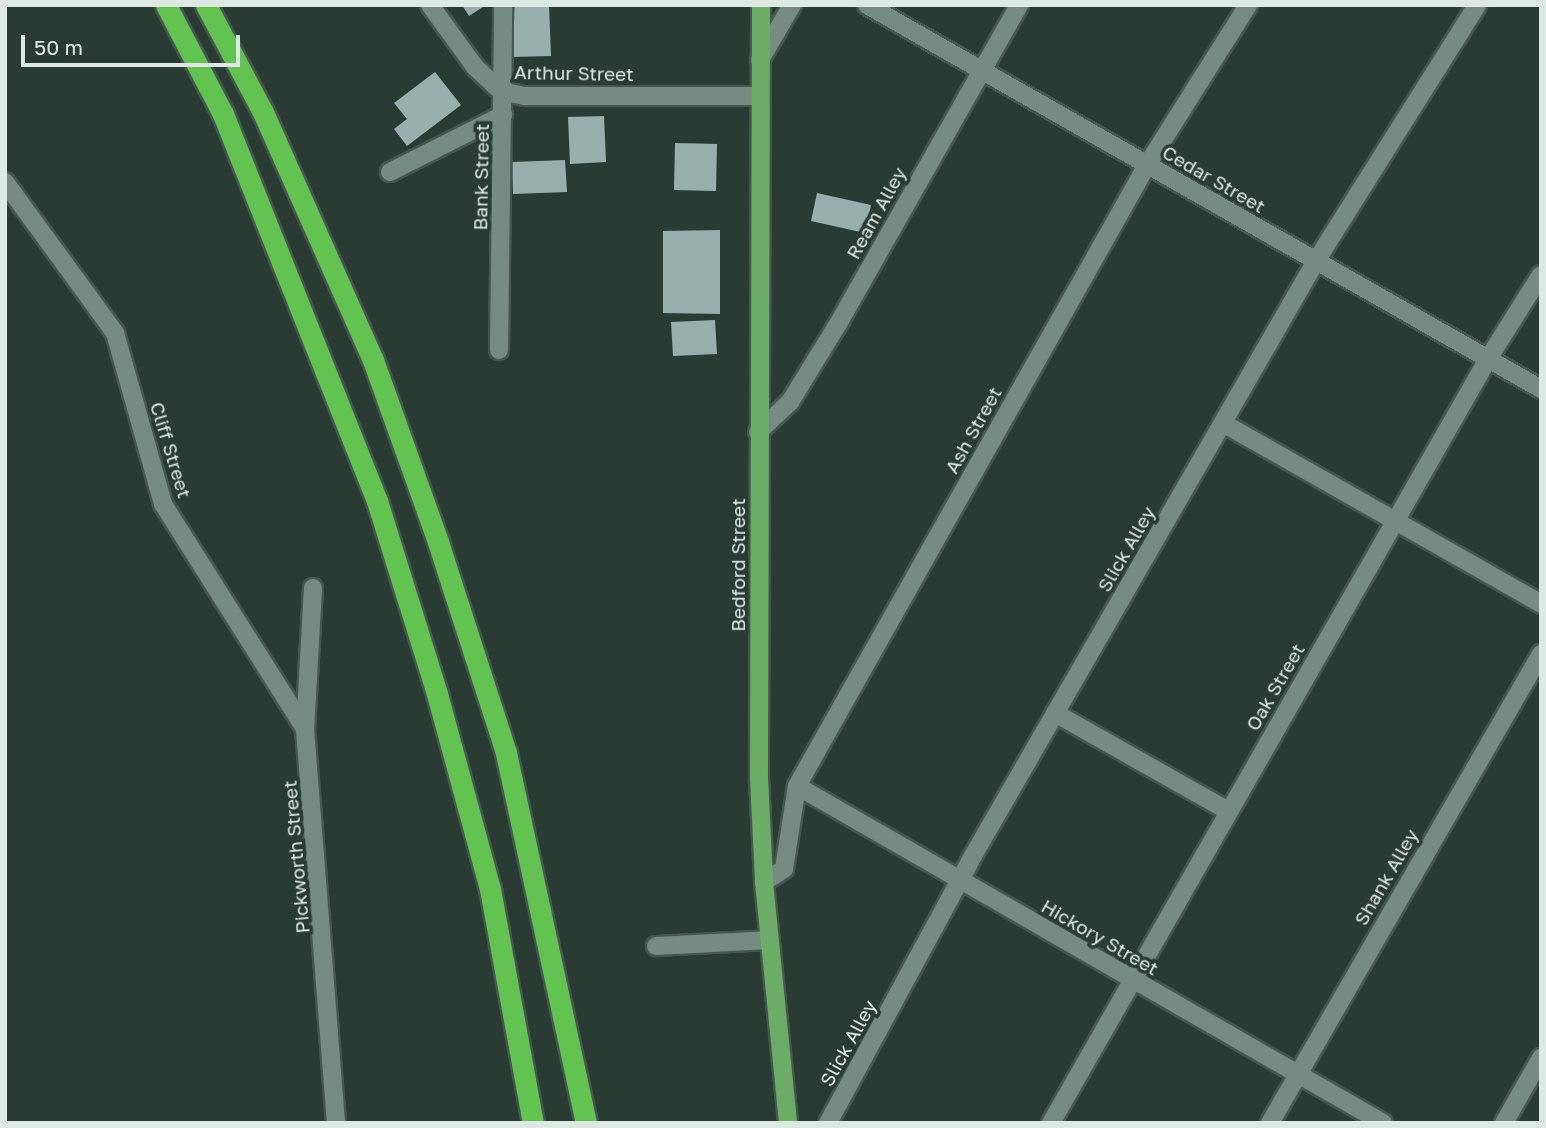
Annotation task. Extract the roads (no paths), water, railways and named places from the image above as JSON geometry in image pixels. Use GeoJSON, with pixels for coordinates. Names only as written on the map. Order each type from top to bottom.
{"type":"FeatureCollection","features":[{"type":"Feature","properties":{"kind":"highway"},"geometry":{"type":"LineString","coordinates":[[166,5],[223,114],[377,501],[437,694],[490,889],[533,1123]]}},
{"type":"Feature","properties":{"kind":"highway"},"geometry":{"type":"LineString","coordinates":[[206,5],[263,112],[373,360],[438,542],[506,753],[586,1123]]}},
{"type":"Feature","properties":{"kind":"main road","name":"Bedford Street"},"geometry":{"type":"LineString","coordinates":[[761,5],[759,778],[764,882],[788,1123]]}},
{"type":"Feature","properties":{"kind":"street","name":"Arthur Street"},"geometry":{"type":"LineString","coordinates":[[430,5],[475,67],[501,92],[525,96],[759,96]]}},
{"type":"Feature","properties":{"kind":"street","name":"Bank Street"},"geometry":{"type":"LineString","coordinates":[[499,350],[503,5]]}},
{"type":"Feature","properties":{"kind":"street"},"geometry":{"type":"LineString","coordinates":[[760,60],[792,5]]}},
{"type":"Feature","properties":{"kind":"street","name":"Cedar Street"},"geometry":{"type":"LineString","coordinates":[[867,5],[1541,389]]}},
{"type":"Feature","properties":{"kind":"street","name":"Ream Alley"},"geometry":{"type":"LineString","coordinates":[[758,432],[790,402],[838,324],[979,69],[1019,5]]}},
{"type":"Feature","properties":{"kind":"street","name":"Ash Street"},"geometry":{"type":"LineString","coordinates":[[764,882],[784,869],[797,786],[1147,165],[1248,5]]}},
{"type":"Feature","properties":{"kind":"street","name":"Slick Alley"},"geometry":{"type":"LineString","coordinates":[[828,1123],[959,881],[1316,261],[1477,5]]}},
{"type":"Feature","properties":{"kind":"street"},"geometry":{"type":"LineString","coordinates":[[390,172],[503,115]]}},
{"type":"Feature","properties":{"kind":"street","name":"Cliff Street"},"geometry":{"type":"LineString","coordinates":[[5,182],[115,333],[163,504],[305,729]]}},
{"type":"Feature","properties":{"kind":"street","name":"Oak Street"},"geometry":{"type":"LineString","coordinates":[[1051,1123],[1488,359],[1541,275]]}},
{"type":"Feature","properties":{"kind":"street"},"geometry":{"type":"LineString","coordinates":[[1223,423],[1541,604]]}},
{"type":"Feature","properties":{"kind":"street","name":"Pickworth Street"},"geometry":{"type":"LineString","coordinates":[[313,588],[305,729],[336,1123]]}},
{"type":"Feature","properties":{"kind":"street","name":"Shank Alley"},"geometry":{"type":"LineString","coordinates":[[1270,1123],[1541,654]]}},
{"type":"Feature","properties":{"kind":"street"},"geometry":{"type":"LineString","coordinates":[[1055,713],[1228,811]]}},
{"type":"Feature","properties":{"kind":"street","name":"Hickory Street"},"geometry":{"type":"LineString","coordinates":[[797,786],[1383,1123]]}},
{"type":"Feature","properties":{"kind":"street"},"geometry":{"type":"LineString","coordinates":[[656,946],[769,940]]}},
{"type":"Feature","properties":{"kind":"street"},"geometry":{"type":"LineString","coordinates":[[1504,1123],[1541,1058]]}}]}
